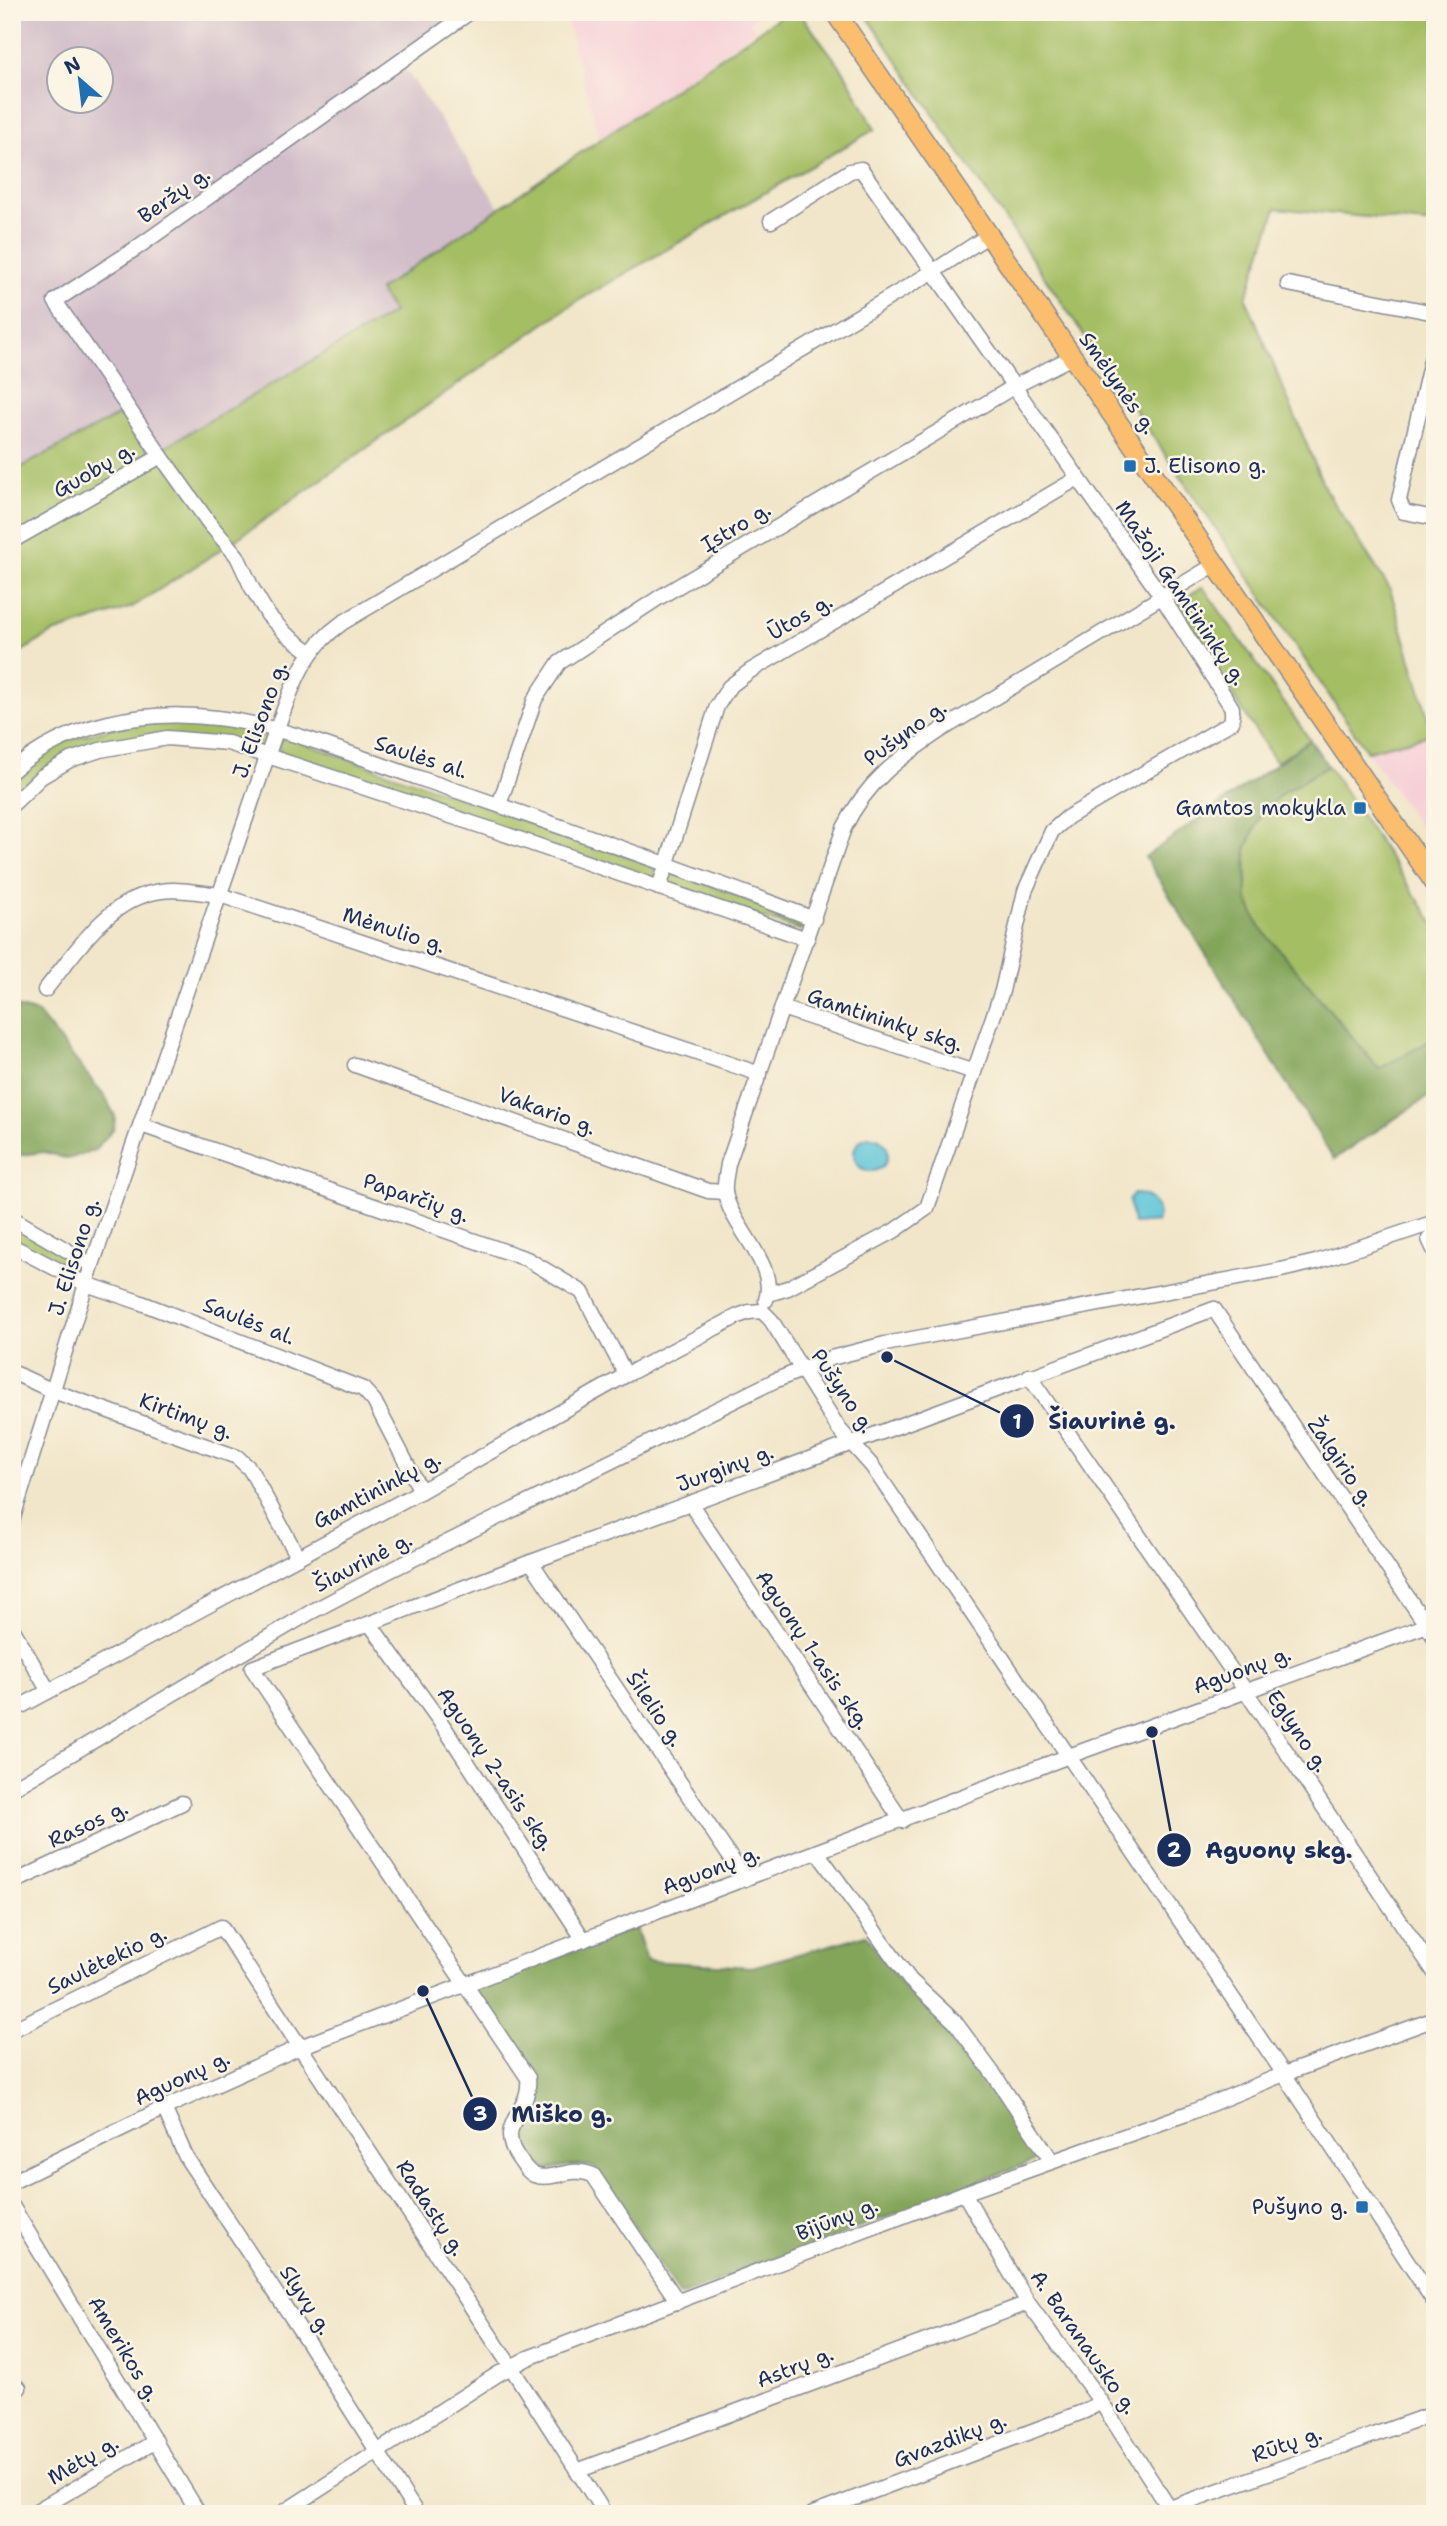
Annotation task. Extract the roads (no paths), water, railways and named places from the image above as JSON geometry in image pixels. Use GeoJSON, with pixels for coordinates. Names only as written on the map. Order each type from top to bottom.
{"type":"FeatureCollection","features":[{"type":"Feature","properties":{"kind":"highway","name":"Smėlynės g."},"geometry":{"type":"LineString","coordinates":[[835,12],[1435,883]]}},
{"type":"Feature","properties":{"kind":"street","name":"Beržų g."},"geometry":{"type":"LineString","coordinates":[[160,456],[55,300],[135,249],[470,12]]}},
{"type":"Feature","properties":{"kind":"street","name":"Mažoji Gamtininkų g."},"geometry":{"type":"LineString","coordinates":[[768,1294],[788,1288],[894,1231],[927,1208],[1002,991],[1025,891],[1052,831],[1068,817],[1232,722],[1232,708],[1162,597],[861,169],[850,171],[771,221]]}},
{"type":"Feature","properties":{"kind":"street","name":"J. Elisono g."},"geometry":{"type":"LineString","coordinates":[[12,1521],[92,1265],[276,731],[296,678],[310,652],[342,623],[934,271],[989,235]]}},
{"type":"Feature","properties":{"kind":"street"},"geometry":{"type":"LineString","coordinates":[[1288,284],[1435,313]]}},
{"type":"Feature","properties":{"kind":"street"},"geometry":{"type":"LineString","coordinates":[[1435,343],[1399,500],[1404,512],[1435,518]]}},
{"type":"Feature","properties":{"kind":"street","name":"Įstro g."},"geometry":{"type":"LineString","coordinates":[[499,805],[535,699],[559,663],[660,597],[1015,386],[1072,356]]}},
{"type":"Feature","properties":{"kind":"street","name":"Guobų g."},"geometry":{"type":"LineString","coordinates":[[12,541],[160,456]]}},
{"type":"Feature","properties":{"kind":"street"},"geometry":{"type":"LineString","coordinates":[[160,456],[208,523],[237,556],[251,588],[268,615],[286,634],[310,652]]}},
{"type":"Feature","properties":{"kind":"street","name":"Ūtos g."},"geometry":{"type":"LineString","coordinates":[[659,888],[717,706],[729,687],[750,671],[1078,478]]}},
{"type":"Feature","properties":{"kind":"street","name":"Pušyno g."},"geometry":{"type":"LineString","coordinates":[[725,1192],[728,1164],[848,820],[860,798],[884,771],[941,730],[1216,564]]}},
{"type":"Feature","properties":{"kind":"street","name":"Saulės al."},"geometry":{"type":"LineString","coordinates":[[12,771],[30,756],[60,739],[99,725],[176,716],[217,718],[276,731],[499,805],[667,863],[814,919]]}},
{"type":"Feature","properties":{"kind":"street"},"geometry":{"type":"LineString","coordinates":[[12,805],[41,777],[70,760],[100,750],[167,738],[228,743],[268,754],[807,939]]}},
{"type":"Feature","properties":{"kind":"street","name":"Mėnulio g."},"geometry":{"type":"LineString","coordinates":[[45,990],[104,919],[128,903],[160,891],[220,895],[760,1074]]}},
{"type":"Feature","properties":{"kind":"street","name":"Gamtininkų skg."},"geometry":{"type":"LineString","coordinates":[[782,1008],[974,1072]]}},
{"type":"Feature","properties":{"kind":"street","name":"Vakario g."},"geometry":{"type":"LineString","coordinates":[[355,1065],[708,1191],[725,1192]]}},
{"type":"Feature","properties":{"kind":"street","name":"Paparčių g."},"geometry":{"type":"LineString","coordinates":[[141,1125],[527,1259],[582,1292],[626,1375]]}},
{"type":"Feature","properties":{"kind":"street"},"geometry":{"type":"LineString","coordinates":[[725,1192],[760,1260],[768,1294],[762,1311]]}},
{"type":"Feature","properties":{"kind":"street"},"geometry":{"type":"LineString","coordinates":[[12,1218],[92,1265]]}},
{"type":"Feature","properties":{"kind":"street","name":"Šiaurinė g."},"geometry":{"type":"LineString","coordinates":[[12,1789],[311,1612],[802,1368],[849,1352],[886,1344],[1293,1268],[1435,1222]]}},
{"type":"Feature","properties":{"kind":"street","name":"Saulės al."},"geometry":{"type":"LineString","coordinates":[[12,1246],[86,1284],[164,1311],[363,1388],[374,1401],[421,1491]]}},
{"type":"Feature","properties":{"kind":"street","name":"Jurginų g."},"geometry":{"type":"LineString","coordinates":[[464,1985],[252,1668],[1214,1308]]}},
{"type":"Feature","properties":{"kind":"street","name":"Žalgirio g."},"geometry":{"type":"LineString","coordinates":[[1214,1308],[1430,1624],[1435,1638]]}},
{"type":"Feature","properties":{"kind":"street","name":"Pušyno g."},"geometry":{"type":"LineString","coordinates":[[762,1311],[771,1320],[839,1429],[872,1466],[1069,1756],[1435,2303]]}},
{"type":"Feature","properties":{"kind":"street","name":"Gamtininkų g."},"geometry":{"type":"LineString","coordinates":[[12,1710],[421,1491],[626,1375],[738,1317],[749,1312],[762,1311]]}},
{"type":"Feature","properties":{"kind":"street","name":"Kirtimų g."},"geometry":{"type":"LineString","coordinates":[[12,1372],[53,1391],[237,1457],[256,1478],[298,1557]]}},
{"type":"Feature","properties":{"kind":"street","name":"Eglyno g."},"geometry":{"type":"LineString","coordinates":[[1029,1376],[1435,1973]]}},
{"type":"Feature","properties":{"kind":"street","name":"Aguonų 1-asis skg."},"geometry":{"type":"LineString","coordinates":[[690,1503],[902,1821]]}},
{"type":"Feature","properties":{"kind":"street","name":"Šilelio g."},"geometry":{"type":"LineString","coordinates":[[531,1562],[745,1879]]}},
{"type":"Feature","properties":{"kind":"street","name":"Aguonų 2-asis skg."},"geometry":{"type":"LineString","coordinates":[[370,1624],[444,1727],[584,1940]]}},
{"type":"Feature","properties":{"kind":"street","name":"Aguonų g."},"geometry":{"type":"LineString","coordinates":[[12,2182],[164,2108],[300,2047],[1245,1690],[1430,1624]]}},
{"type":"Feature","properties":{"kind":"street"},"geometry":{"type":"LineString","coordinates":[[12,1628],[48,1690]]}},
{"type":"Feature","properties":{"kind":"street","name":"Rasos g."},"geometry":{"type":"LineString","coordinates":[[12,1883],[182,1803]]}},
{"type":"Feature","properties":{"kind":"street"},"geometry":{"type":"LineString","coordinates":[[817,1852],[910,1980],[956,2022],[1052,2161]]}},
{"type":"Feature","properties":{"kind":"street","name":"Saulėtekio g."},"geometry":{"type":"LineString","coordinates":[[12,2030],[221,1927]]}},
{"type":"Feature","properties":{"kind":"street","name":"Radastų g."},"geometry":{"type":"LineString","coordinates":[[221,1927],[605,2514]]}},
{"type":"Feature","properties":{"kind":"street"},"geometry":{"type":"LineString","coordinates":[[464,1985],[528,2078],[529,2089],[523,2106],[510,2126],[511,2146],[517,2158],[536,2176],[575,2171],[593,2175],[678,2302]]}},
{"type":"Feature","properties":{"kind":"street","name":"Bijūnų g."},"geometry":{"type":"LineString","coordinates":[[281,2514],[511,2367],[551,2348],[964,2193],[1189,2113],[1284,2074],[1435,2019]]}},
{"type":"Feature","properties":{"kind":"street","name":"Slyvų g."},"geometry":{"type":"LineString","coordinates":[[164,2108],[186,2157],[379,2451],[417,2514]]}},
{"type":"Feature","properties":{"kind":"street","name":"A. Baranausko g."},"geometry":{"type":"LineString","coordinates":[[964,2193],[1028,2303],[1101,2402],[1172,2510]]}},
{"type":"Feature","properties":{"kind":"street","name":"Amerikos g."},"geometry":{"type":"LineString","coordinates":[[12,2206],[199,2514]]}},
{"type":"Feature","properties":{"kind":"street","name":"Astrų g."},"geometry":{"type":"LineString","coordinates":[[577,2472],[1028,2303]]}},
{"type":"Feature","properties":{"kind":"street","name":"Gvazdikų g."},"geometry":{"type":"LineString","coordinates":[[813,2514],[1085,2411],[1101,2402]]}},
{"type":"Feature","properties":{"kind":"street","name":"Rūtų g."},"geometry":{"type":"LineString","coordinates":[[1153,2514],[1172,2510],[1435,2413]]}},
{"type":"Feature","properties":{"kind":"street","name":"Mėtų g."},"geometry":{"type":"LineString","coordinates":[[32,2514],[156,2441]]}},
{"type":"Feature","properties":{"kind":"water"},"geometry":{"type":"Polygon","coordinates":[[[871,1137],[883,1142],[888,1154],[883,1166],[871,1171],[859,1166],[854,1154],[859,1142],[871,1137]]]}},
{"type":"Feature","properties":{"kind":"water"},"geometry":{"type":"Polygon","coordinates":[[[1133,1194],[1143,1195],[1153,1202],[1159,1214],[1157,1222],[1133,1224],[1129,1200],[1133,1194]]]}},
{"type":"Feature","properties":{"kind":"place","name":"J. Elisono g."},"geometry":{"type":"Point","coordinates":[1130,466]}},
{"type":"Feature","properties":{"kind":"place","name":"Gamtos mokykla"},"geometry":{"type":"Point","coordinates":[1360,808]}},
{"type":"Feature","properties":{"kind":"place","name":"Šiaurinė g."},"geometry":{"type":"Point","coordinates":[887,1357]}},
{"type":"Feature","properties":{"kind":"place","name":"Aguonų skg."},"geometry":{"type":"Point","coordinates":[1152,1732]}},
{"type":"Feature","properties":{"kind":"place","name":"Miško g."},"geometry":{"type":"Point","coordinates":[423,1991]}},
{"type":"Feature","properties":{"kind":"place","name":"Pušyno g."},"geometry":{"type":"Point","coordinates":[1362,2207]}}]}
